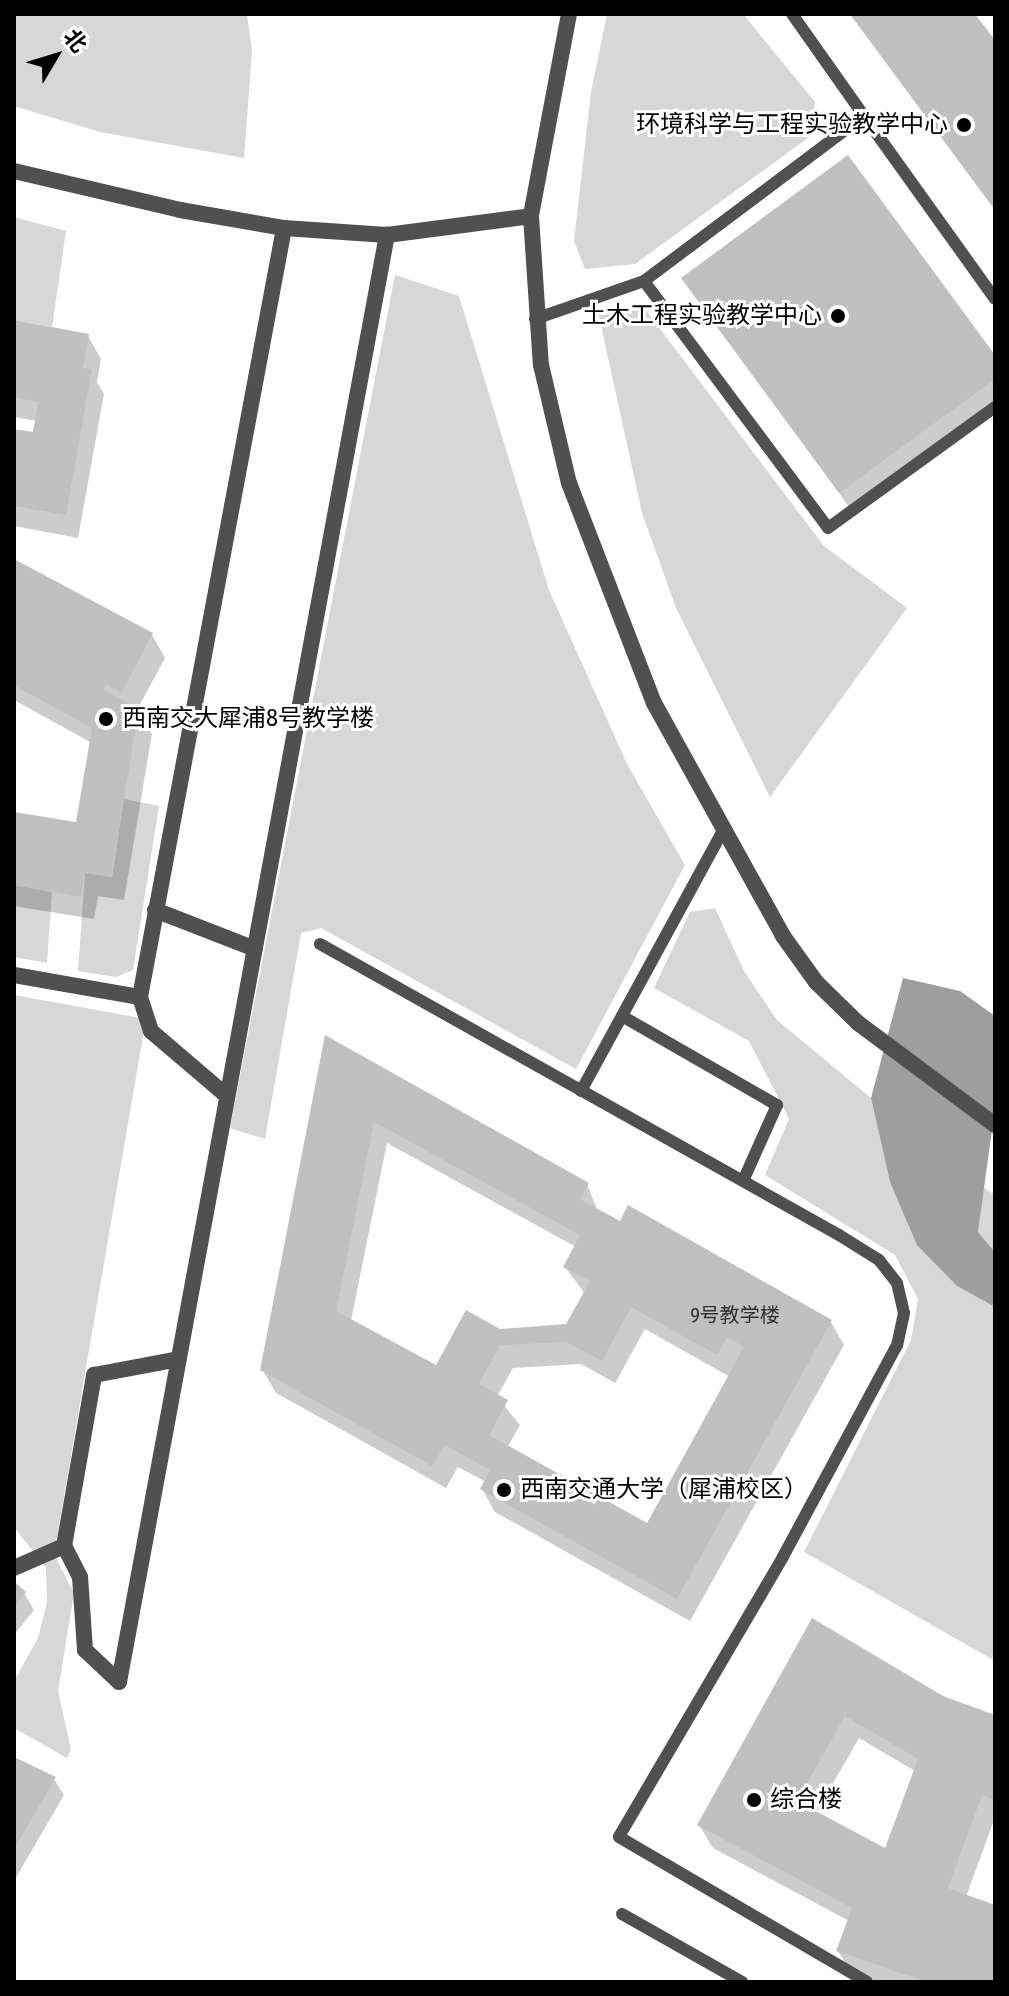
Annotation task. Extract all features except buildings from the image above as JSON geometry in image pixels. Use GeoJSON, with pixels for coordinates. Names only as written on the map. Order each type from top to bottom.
{"type":"FeatureCollection","features":[{"type":"Feature","properties":{"kind":"street"},"geometry":{"type":"LineString","coordinates":[[569,14],[531,216],[535,319],[569,483],[654,703],[722,832],[783,936],[816,982],[858,1023],[995,1125]]}},
{"type":"Feature","properties":{"kind":"street"},"geometry":{"type":"LineString","coordinates":[[14,171],[180,210],[284,228],[387,235],[531,216]]}},
{"type":"Feature","properties":{"kind":"street"},"geometry":{"type":"LineString","coordinates":[[227,1096],[151,1031],[140,997],[284,228]]}},
{"type":"Feature","properties":{"kind":"street"},"geometry":{"type":"LineString","coordinates":[[179,1359],[94,1375],[64,1546],[80,1577],[85,1650],[119,1682],[179,1359],[227,1096],[387,235]]}},
{"type":"Feature","properties":{"kind":"street"},"geometry":{"type":"LineString","coordinates":[[155,910],[255,949]]}},
{"type":"Feature","properties":{"kind":"street"},"geometry":{"type":"LineString","coordinates":[[14,975],[140,997]]}},
{"type":"Feature","properties":{"kind":"street"},"geometry":{"type":"LineString","coordinates":[[14,1568],[64,1546]]}},
{"type":"Feature","properties":{"kind":"lane"},"geometry":{"type":"LineString","coordinates":[[792,14],[995,299]]}},
{"type":"Feature","properties":{"kind":"lane"},"geometry":{"type":"LineString","coordinates":[[535,319],[644,281],[864,116]]}},
{"type":"Feature","properties":{"kind":"lane"},"geometry":{"type":"LineString","coordinates":[[644,281],[828,528],[995,407]]}},
{"type":"Feature","properties":{"kind":"lane"},"geometry":{"type":"LineString","coordinates":[[581,1091],[722,832]]}},
{"type":"Feature","properties":{"kind":"lane"},"geometry":{"type":"LineString","coordinates":[[320,944],[879,1260],[897,1283],[904,1313],[897,1345],[783,1557],[619,1837],[849,1978],[867,1982]]}},
{"type":"Feature","properties":{"kind":"lane"},"geometry":{"type":"LineString","coordinates":[[622,1016],[777,1105],[743,1181]]}},
{"type":"Feature","properties":{"kind":"lane"},"geometry":{"type":"LineString","coordinates":[[622,1914],[742,1982]]}},
{"type":"Feature","properties":{"kind":"shaded area"},"geometry":{"type":"Polygon","coordinates":[[[14,14],[247,14],[252,52],[244,158],[100,132],[14,106],[14,14]]]}},
{"type":"Feature","properties":{"kind":"shaded area"},"geometry":{"type":"Polygon","coordinates":[[[607,14],[743,14],[815,102],[812,135],[635,264],[585,269],[574,241],[591,92],[607,14]]]}},
{"type":"Feature","properties":{"kind":"shaded area"},"geometry":{"type":"Polygon","coordinates":[[[14,217],[66,231],[52,327],[14,320],[14,217]]]}},
{"type":"Feature","properties":{"kind":"shaded area"},"geometry":{"type":"Polygon","coordinates":[[[395,275],[459,296],[549,590],[627,764],[685,865],[576,1069],[321,928],[301,933],[265,1139],[230,1128],[395,275]]]}},
{"type":"Feature","properties":{"kind":"shaded area"},"geometry":{"type":"Polygon","coordinates":[[[642,305],[824,546],[907,608],[770,797],[676,608],[642,513],[598,312],[642,305]]]}},
{"type":"Feature","properties":{"kind":"shaded area"},"geometry":{"type":"Polygon","coordinates":[[[124,799],[159,806],[133,970],[116,977],[78,971],[85,873],[112,877],[124,799]]]}},
{"type":"Feature","properties":{"kind":"shaded area"},"geometry":{"type":"Polygon","coordinates":[[[14,885],[52,892],[47,963],[14,957],[14,885]]]}},
{"type":"Feature","properties":{"kind":"shaded area"},"geometry":{"type":"Polygon","coordinates":[[[715,908],[744,971],[777,1020],[871,1098],[890,1182],[957,1286],[995,1307],[995,1661],[804,1552],[911,1340],[918,1299],[895,1255],[765,1175],[789,1119],[749,1041],[654,988],[690,912],[715,908]]]}},
{"type":"Feature","properties":{"kind":"shaded area"},"geometry":{"type":"Polygon","coordinates":[[[903,978],[960,991],[995,1016],[995,1108],[978,1232],[995,1252],[995,1307],[957,1286],[917,1245],[890,1182],[871,1098],[903,978]]]}},
{"type":"Feature","properties":{"kind":"shaded area"},"geometry":{"type":"Polygon","coordinates":[[[14,995],[146,1019],[54,1554],[74,1593],[58,1691],[71,1749],[67,1758],[14,1728],[14,1681],[38,1638],[47,1602],[46,1568],[14,1527],[14,995]]]}},
{"type":"Feature","properties":{"kind":"shaded area"},"geometry":{"type":"Polygon","coordinates":[[[983,1187],[995,1195],[995,1252],[978,1232],[983,1187]]]}},
{"type":"Feature","properties":{"kind":"place","name":"环境科学与工程实验教学中心"},"geometry":{"type":"Point","coordinates":[964,125]}},
{"type":"Feature","properties":{"kind":"place","name":"土木工程实验教学中心"},"geometry":{"type":"Point","coordinates":[838,316]}},
{"type":"Feature","properties":{"kind":"place","name":"西南交大犀浦8号教学楼"},"geometry":{"type":"Point","coordinates":[106,719]}},
{"type":"Feature","properties":{"kind":"place","name":"西南交通大学（犀浦校区）"},"geometry":{"type":"Point","coordinates":[504,1490]}},
{"type":"Feature","properties":{"kind":"place","name":"综合楼"},"geometry":{"type":"Point","coordinates":[754,1800]}}]}
